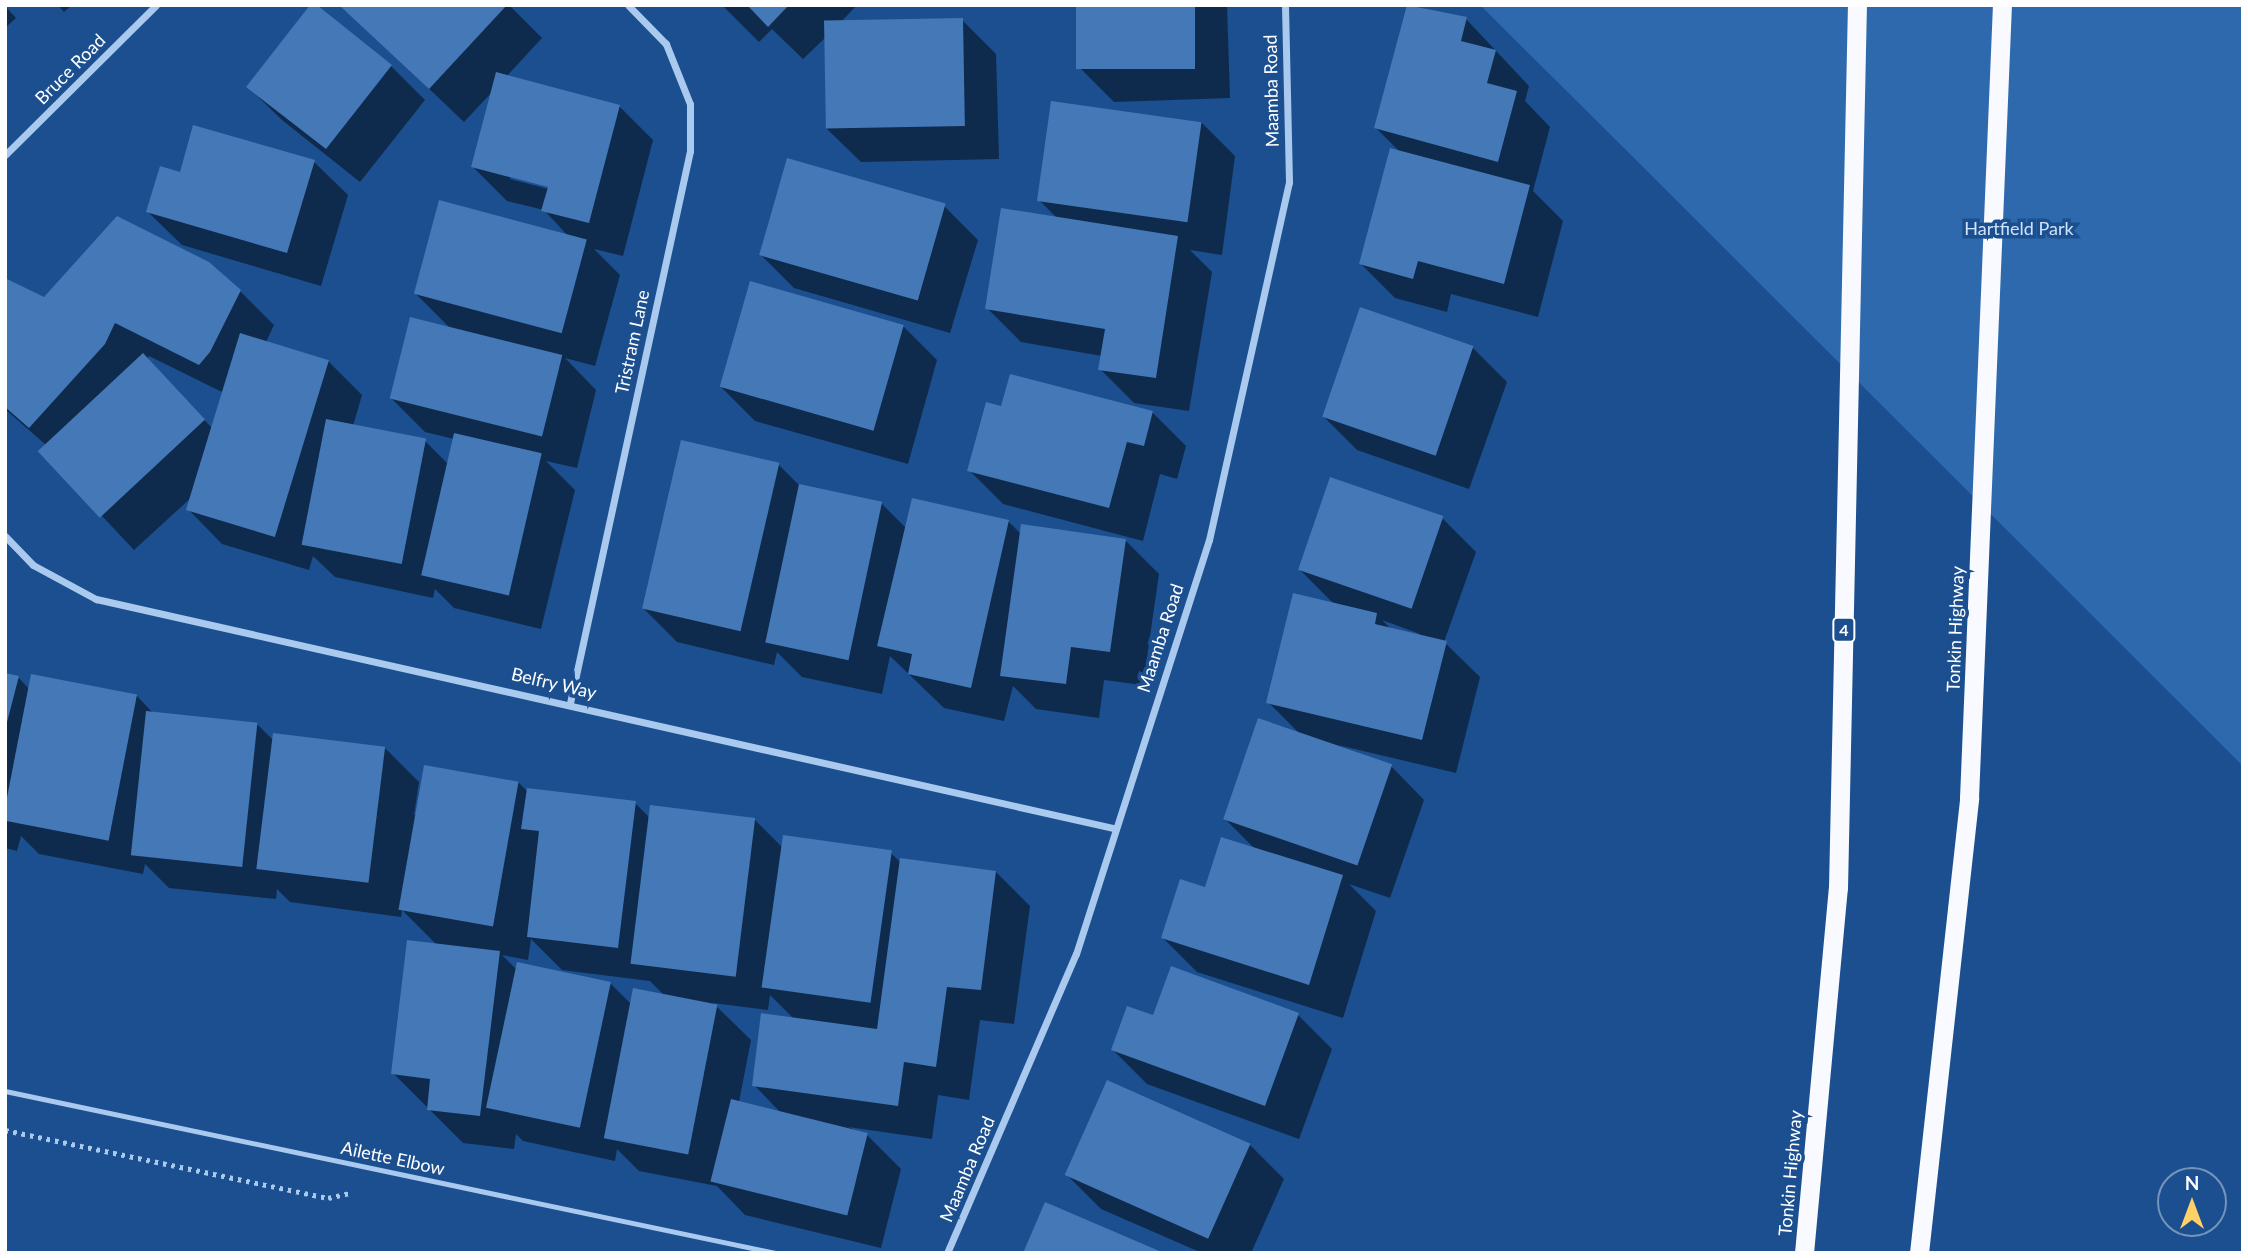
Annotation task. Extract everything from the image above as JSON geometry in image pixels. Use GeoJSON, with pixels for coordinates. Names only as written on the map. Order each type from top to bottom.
{"type":"FeatureCollection","features":[{"type":"Feature","properties":{"kind":"highway","name":"Tonkin Highway"},"geometry":{"type":"LineString","coordinates":[[1804,1253],[1838,888],[1857,5]]}},
{"type":"Feature","properties":{"kind":"highway","name":"Tonkin Highway"},"geometry":{"type":"LineString","coordinates":[[1919,1253],[1969,798],[2002,5]]}},
{"type":"Feature","properties":{"kind":"street","name":"Bruce Road"},"geometry":{"type":"LineString","coordinates":[[5,155],[156,5]]}},
{"type":"Feature","properties":{"kind":"street","name":"Tristram Lane"},"geometry":{"type":"LineString","coordinates":[[570,703],[690,150],[690,104],[666,44],[628,5]]}},
{"type":"Feature","properties":{"kind":"street","name":"Maamba Road"},"geometry":{"type":"LineString","coordinates":[[947,1253],[1076,954],[1113,828],[1209,540],[1289,182],[1285,5]]}},
{"type":"Feature","properties":{"kind":"street","name":"Belfry Way"},"geometry":{"type":"LineString","coordinates":[[5,536],[33,565],[96,599],[570,703],[1113,828]]}},
{"type":"Feature","properties":{"kind":"lane","name":"Ailette Elbow"},"geometry":{"type":"LineString","coordinates":[[5,1091],[775,1253]]}},
{"type":"Feature","properties":{"kind":"green space","name":"Hartfield Park"},"geometry":{"type":"Polygon","coordinates":[[[1480,5],[2243,5],[2243,766],[1622,146],[1480,5]]]}},
{"type":"Feature","properties":{"kind":"building"},"geometry":{"type":"Polygon","coordinates":[[[310,5],[317,5],[392,65],[326,149],[246,87],[310,5]]]}},
{"type":"Feature","properties":{"kind":"building"},"geometry":{"type":"Polygon","coordinates":[[[339,5],[507,5],[429,89],[339,5]]]}},
{"type":"Feature","properties":{"kind":"building"},"geometry":{"type":"Polygon","coordinates":[[[747,5],[789,5],[768,27],[747,5]]]}},
{"type":"Feature","properties":{"kind":"building"},"geometry":{"type":"Polygon","coordinates":[[[1076,5],[1195,5],[1195,69],[1076,69],[1076,5]]]}},
{"type":"Feature","properties":{"kind":"building"},"geometry":{"type":"Polygon","coordinates":[[[1407,5],[1467,17],[1461,41],[1496,50],[1487,83],[1517,91],[1498,162],[1374,128],[1407,5]]]}},
{"type":"Feature","properties":{"kind":"building"},"geometry":{"type":"Polygon","coordinates":[[[963,18],[965,126],[826,128],[824,20],[963,18]]]}},
{"type":"Feature","properties":{"kind":"building"},"geometry":{"type":"Polygon","coordinates":[[[496,72],[620,105],[589,223],[541,211],[548,187],[471,167],[496,72]]]}},
{"type":"Feature","properties":{"kind":"building"},"geometry":{"type":"Polygon","coordinates":[[[1051,101],[1202,122],[1187,222],[1037,201],[1051,101]]]}},
{"type":"Feature","properties":{"kind":"building"},"geometry":{"type":"Polygon","coordinates":[[[193,125],[315,160],[287,253],[146,212],[160,166],[180,172],[193,125]]]}},
{"type":"Feature","properties":{"kind":"building"},"geometry":{"type":"Polygon","coordinates":[[[1390,148],[1530,185],[1504,284],[1418,261],[1413,279],[1359,264],[1390,148]]]}},
{"type":"Feature","properties":{"kind":"building"},"geometry":{"type":"Polygon","coordinates":[[[787,158],[946,203],[918,301],[759,255],[787,158]]]}},
{"type":"Feature","properties":{"kind":"building"},"geometry":{"type":"Polygon","coordinates":[[[439,200],[587,240],[562,333],[414,294],[439,200]]]}},
{"type":"Feature","properties":{"kind":"building"},"geometry":{"type":"Polygon","coordinates":[[[1001,208],[1178,236],[1156,378],[1098,370],[1105,329],[985,309],[1001,208]]]}},
{"type":"Feature","properties":{"kind":"building"},"geometry":{"type":"Polygon","coordinates":[[[117,216],[209,262],[241,290],[210,352],[199,365],[115,323],[105,344],[29,428],[5,407],[5,278],[44,297],[117,216]]]}},
{"type":"Feature","properties":{"kind":"building"},"geometry":{"type":"Polygon","coordinates":[[[750,281],[904,325],[873,431],[720,387],[750,281]]]}},
{"type":"Feature","properties":{"kind":"building"},"geometry":{"type":"Polygon","coordinates":[[[1360,307],[1473,346],[1436,456],[1322,417],[1360,307]]]}},
{"type":"Feature","properties":{"kind":"building"},"geometry":{"type":"Polygon","coordinates":[[[410,317],[562,355],[542,436],[390,399],[410,317]]]}},
{"type":"Feature","properties":{"kind":"building"},"geometry":{"type":"Polygon","coordinates":[[[240,333],[329,360],[275,537],[186,510],[240,333]]]}},
{"type":"Feature","properties":{"kind":"building"},"geometry":{"type":"Polygon","coordinates":[[[143,353],[205,420],[100,518],[38,451],[143,353]]]}},
{"type":"Feature","properties":{"kind":"building"},"geometry":{"type":"Polygon","coordinates":[[[1010,374],[1153,411],[1144,446],[1127,442],[1109,508],[967,471],[986,402],[1001,406],[1010,374]]]}},
{"type":"Feature","properties":{"kind":"building"},"geometry":{"type":"Polygon","coordinates":[[[326,419],[426,438],[402,564],[302,545],[326,419]]]}},
{"type":"Feature","properties":{"kind":"building"},"geometry":{"type":"Polygon","coordinates":[[[454,433],[542,453],[509,596],[421,575],[454,433]]]}},
{"type":"Feature","properties":{"kind":"building"},"geometry":{"type":"Polygon","coordinates":[[[681,440],[779,463],[740,631],[642,609],[681,440]]]}},
{"type":"Feature","properties":{"kind":"building"},"geometry":{"type":"Polygon","coordinates":[[[1330,477],[1443,516],[1412,609],[1298,570],[1330,477]]]}},
{"type":"Feature","properties":{"kind":"building"},"geometry":{"type":"Polygon","coordinates":[[[799,484],[882,502],[848,660],[765,642],[799,484]]]}},
{"type":"Feature","properties":{"kind":"building"},"geometry":{"type":"Polygon","coordinates":[[[912,498],[1009,520],[971,688],[908,674],[912,654],[877,646],[912,498]]]}},
{"type":"Feature","properties":{"kind":"building"},"geometry":{"type":"Polygon","coordinates":[[[1021,524],[1126,539],[1110,652],[1071,647],[1066,684],[1000,676],[1021,524]]]}},
{"type":"Feature","properties":{"kind":"building"},"geometry":{"type":"Polygon","coordinates":[[[1293,593],[1377,613],[1375,624],[1447,641],[1422,740],[1266,703],[1293,593]]]}},
{"type":"Feature","properties":{"kind":"building"},"geometry":{"type":"Polygon","coordinates":[[[5,673],[19,676],[6,726],[5,726],[5,673]]]}},
{"type":"Feature","properties":{"kind":"building"},"geometry":{"type":"Polygon","coordinates":[[[31,674],[137,695],[109,841],[5,821],[5,808],[31,674]]]}},
{"type":"Feature","properties":{"kind":"building"},"geometry":{"type":"Polygon","coordinates":[[[146,711],[257,723],[242,867],[131,855],[146,711]]]}},
{"type":"Feature","properties":{"kind":"building"},"geometry":{"type":"Polygon","coordinates":[[[1258,718],[1392,764],[1357,865],[1223,819],[1258,718]]]}},
{"type":"Feature","properties":{"kind":"building"},"geometry":{"type":"Polygon","coordinates":[[[273,733],[385,747],[368,883],[256,869],[273,733]]]}},
{"type":"Feature","properties":{"kind":"building"},"geometry":{"type":"Polygon","coordinates":[[[424,765],[519,782],[493,926],[398,910],[424,765]]]}},
{"type":"Feature","properties":{"kind":"building"},"geometry":{"type":"Polygon","coordinates":[[[527,788],[636,801],[618,948],[527,937],[539,831],[521,829],[527,788]]]}},
{"type":"Feature","properties":{"kind":"building"},"geometry":{"type":"Polygon","coordinates":[[[650,805],[755,818],[736,977],[631,964],[650,805]]]}},
{"type":"Feature","properties":{"kind":"building"},"geometry":{"type":"Polygon","coordinates":[[[783,835],[892,850],[870,1003],[762,988],[783,835]]]}},
{"type":"Feature","properties":{"kind":"building"},"geometry":{"type":"Polygon","coordinates":[[[1221,837],[1343,875],[1309,985],[1161,938],[1180,879],[1205,887],[1221,837]]]}},
{"type":"Feature","properties":{"kind":"building"},"geometry":{"type":"Polygon","coordinates":[[[900,858],[996,871],[981,990],[947,987],[936,1067],[904,1062],[898,1106],[752,1086],[761,1013],[877,1029],[900,858]]]}},
{"type":"Feature","properties":{"kind":"building"},"geometry":{"type":"Polygon","coordinates":[[[407,940],[500,951],[480,1116],[427,1110],[430,1079],[391,1074],[407,940]]]}},
{"type":"Feature","properties":{"kind":"building"},"geometry":{"type":"Polygon","coordinates":[[[517,962],[611,982],[580,1128],[486,1108],[517,962]]]}},
{"type":"Feature","properties":{"kind":"building"},"geometry":{"type":"Polygon","coordinates":[[[1171,966],[1299,1013],[1265,1106],[1111,1050],[1127,1006],[1153,1015],[1171,966]]]}},
{"type":"Feature","properties":{"kind":"building"},"geometry":{"type":"Polygon","coordinates":[[[633,988],[717,1004],[688,1155],[604,1138],[633,988]]]}},
{"type":"Feature","properties":{"kind":"building"},"geometry":{"type":"Polygon","coordinates":[[[1107,1080],[1250,1144],[1208,1239],[1065,1175],[1107,1080]]]}},
{"type":"Feature","properties":{"kind":"building"},"geometry":{"type":"Polygon","coordinates":[[[731,1099],[868,1133],[847,1216],[710,1181],[731,1099]]]}},
{"type":"Feature","properties":{"kind":"building"},"geometry":{"type":"Polygon","coordinates":[[[1045,1202],[1164,1253],[1023,1253],[1045,1202]]]}}]}
